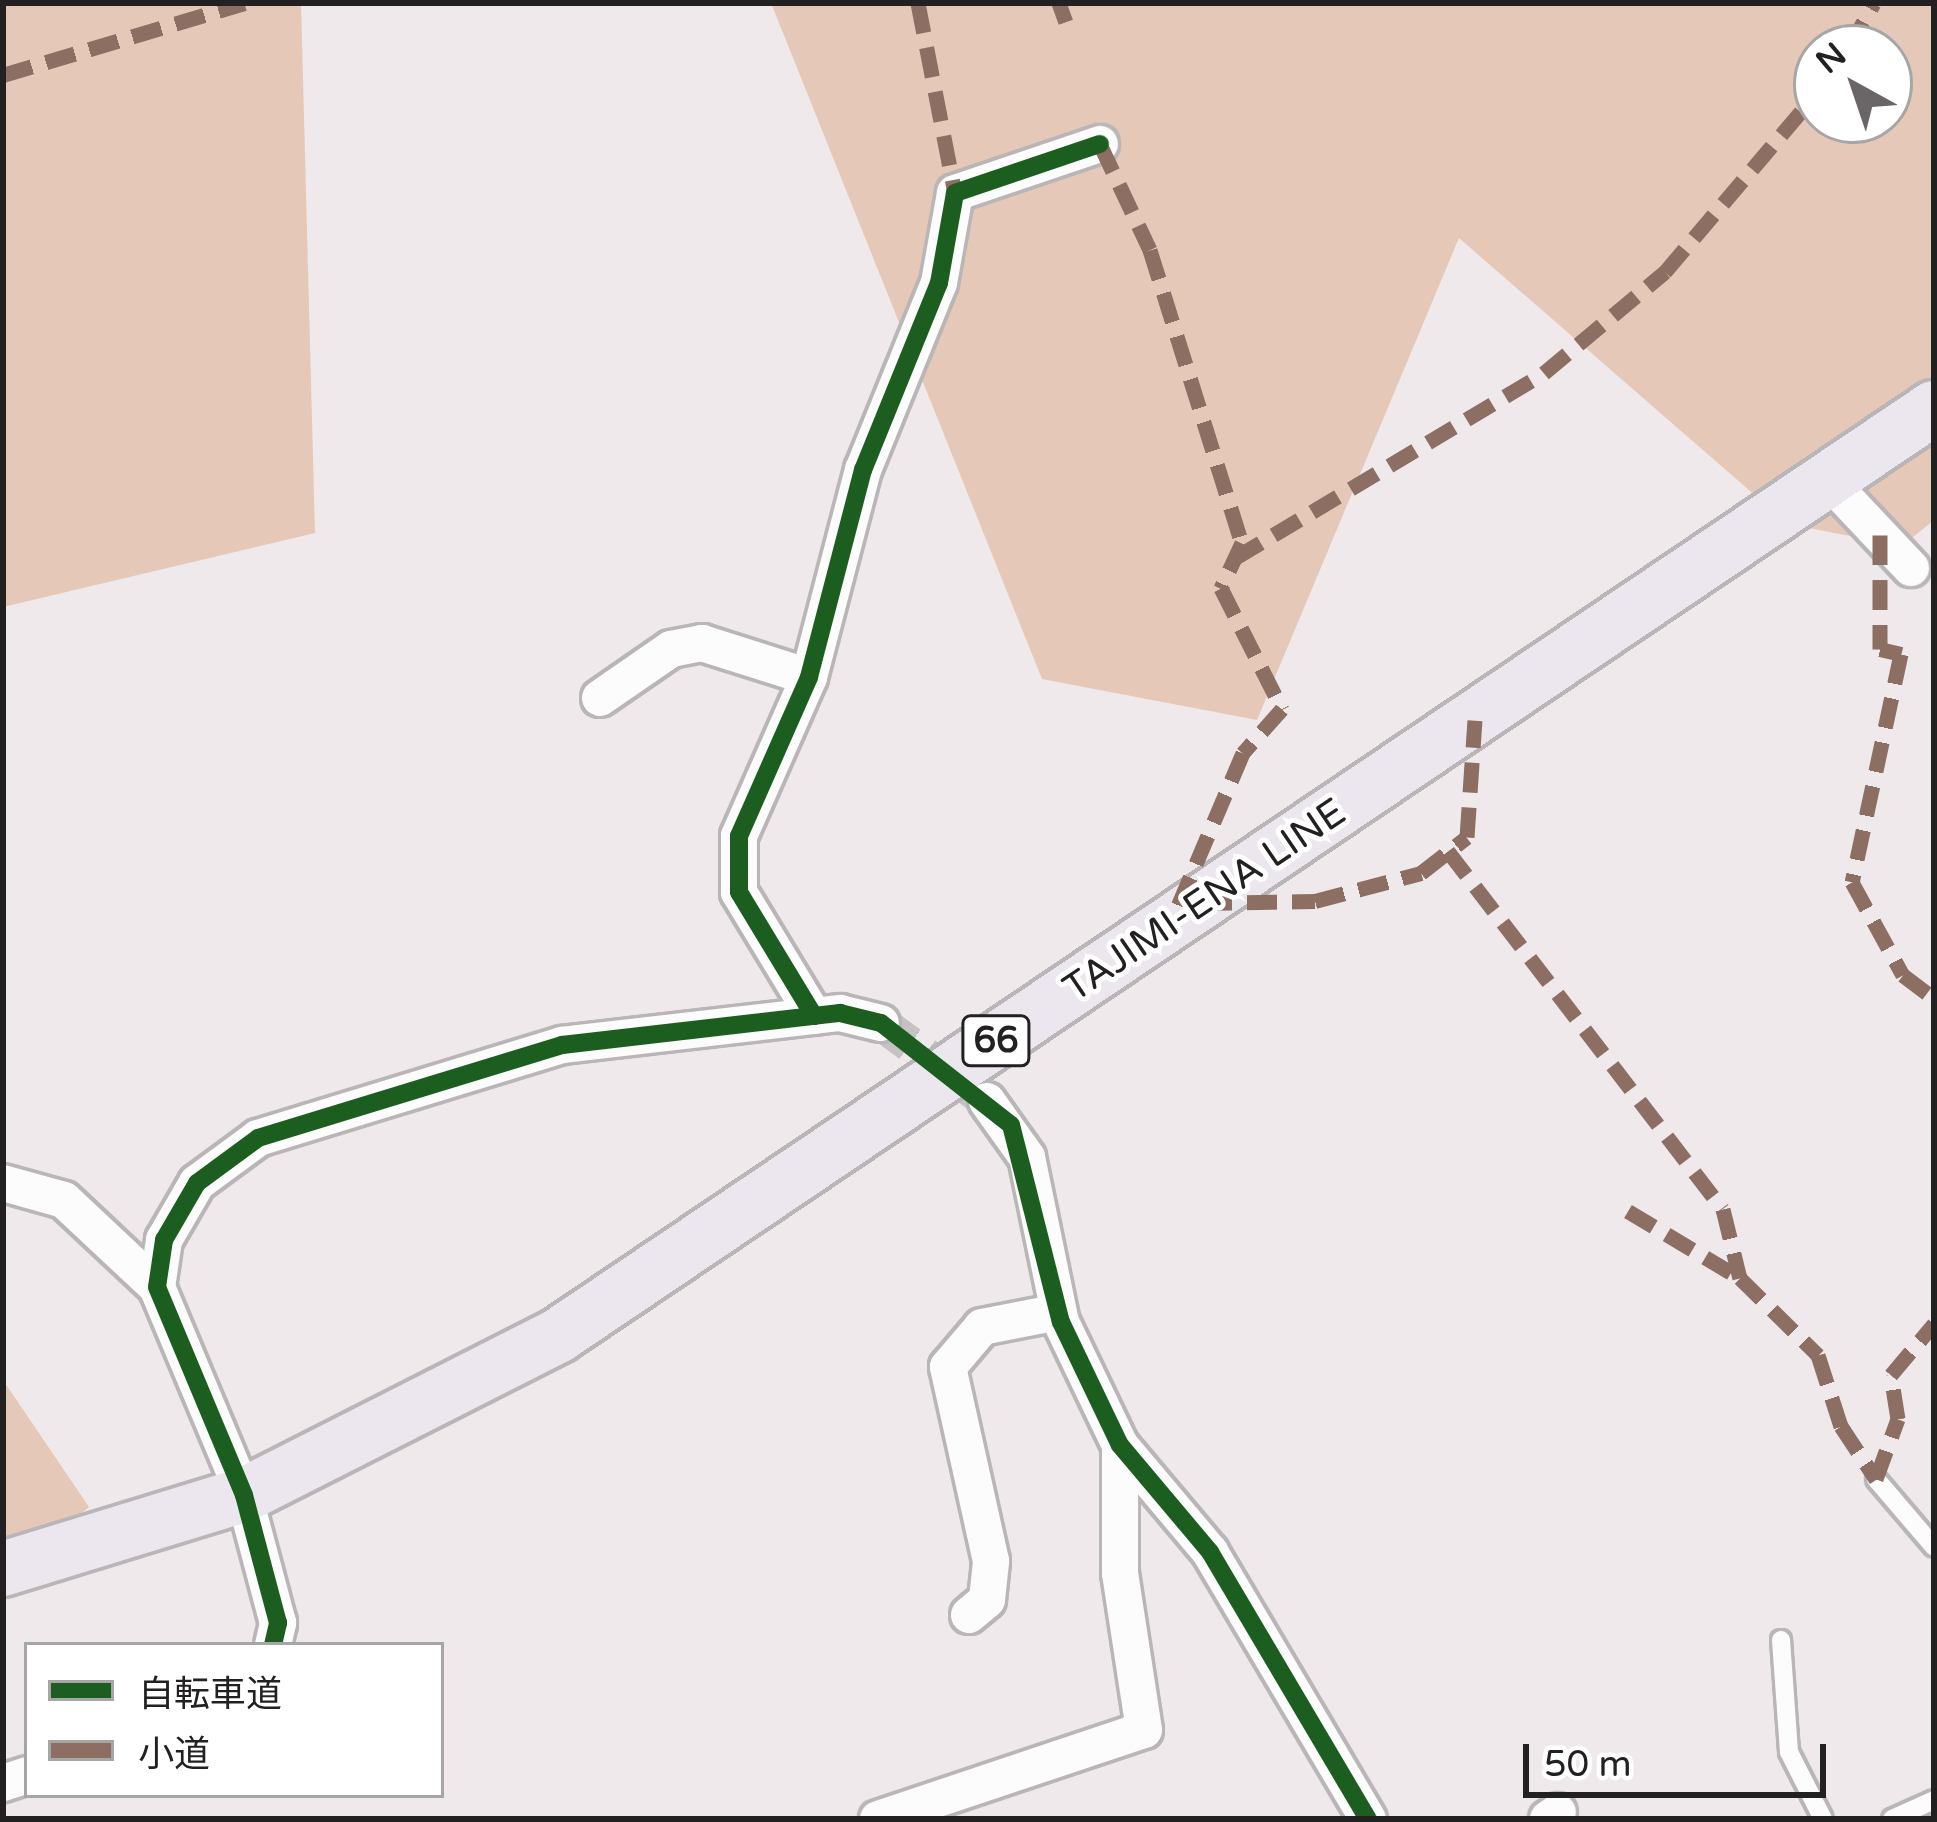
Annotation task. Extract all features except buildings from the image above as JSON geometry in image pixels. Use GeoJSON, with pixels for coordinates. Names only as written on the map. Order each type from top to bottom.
{"type":"FeatureCollection","features":[{"type":"Feature","properties":{"kind":"main road","name":"TAJIMI-ENA LINE"},"geometry":{"type":"LineString","coordinates":[[3,1569],[244,1495],[559,1335],[1934,408]]}},
{"type":"Feature","properties":{"kind":"street"},"geometry":{"type":"LineString","coordinates":[[814,1016],[734,873],[739,836],[809,677],[863,470],[939,283],[955,193],[1100,145]]}},
{"type":"Feature","properties":{"kind":"street"},"geometry":{"type":"LineString","coordinates":[[1828,480],[1911,568]]}},
{"type":"Feature","properties":{"kind":"street"},"geometry":{"type":"LineString","coordinates":[[600,698],[671,650],[702,643],[809,677]]}},
{"type":"Feature","properties":{"kind":"street"},"geometry":{"type":"LineString","coordinates":[[157,1287],[178,1207],[225,1155],[258,1138],[562,1046],[814,1016],[881,1023]]}},
{"type":"Feature","properties":{"kind":"street"},"geometry":{"type":"LineString","coordinates":[[988,1101],[1027,1157],[1059,1312],[1120,1445],[1210,1552],[1366,1818]]}},
{"type":"Feature","properties":{"kind":"street"},"geometry":{"type":"LineString","coordinates":[[3,1183],[64,1201],[157,1287],[244,1495],[278,1623],[274,1642]]}},
{"type":"Feature","properties":{"kind":"street"},"geometry":{"type":"LineString","coordinates":[[969,1615],[987,1600],[991,1562],[948,1366],[982,1328],[1059,1312]]}},
{"type":"Feature","properties":{"kind":"street"},"geometry":{"type":"LineString","coordinates":[[878,1819],[1144,1730],[1120,1573],[1120,1445]]}},
{"type":"Feature","properties":{"kind":"lane"},"geometry":{"type":"LineString","coordinates":[[1876,1479],[1934,1547]]}},
{"type":"Feature","properties":{"kind":"lane"},"geometry":{"type":"LineString","coordinates":[[1781,1640],[1789,1752],[1823,1819]]}},
{"type":"Feature","properties":{"kind":"lane"},"geometry":{"type":"LineString","coordinates":[[1892,1819],[1934,1800]]}},
{"type":"Feature","properties":{"kind":"shaded area"},"geometry":{"type":"Polygon","coordinates":[[[3,3],[301,3],[315,533],[3,607],[3,3]]]}},
{"type":"Feature","properties":{"kind":"shaded area"},"geometry":{"type":"Polygon","coordinates":[[[771,3],[1934,3],[1934,520],[1902,546],[1788,524],[1459,238],[1257,720],[1042,679],[771,3]]]}},
{"type":"Feature","properties":{"kind":"shaded area"},"geometry":{"type":"Polygon","coordinates":[[[3,1380],[89,1507],[3,1580],[3,1380]]]}},
{"type":"Feature","properties":{"kind":"tunnel"},"geometry":{"type":"LineString","coordinates":[[881,1023],[987,1101]]}},
{"type":"Feature","properties":{"kind":"marked path"},"geometry":{"type":"LineString","coordinates":[[3,75],[244,3]]}},
{"type":"Feature","properties":{"kind":"marked path"},"geometry":{"type":"LineString","coordinates":[[918,3],[955,193]]}},
{"type":"Feature","properties":{"kind":"marked path"},"geometry":{"type":"LineString","coordinates":[[1059,3],[1066,22]]}},
{"type":"Feature","properties":{"kind":"marked path"},"geometry":{"type":"LineString","coordinates":[[1862,24],[1874,3]]}},
{"type":"Feature","properties":{"kind":"marked path"},"geometry":{"type":"LineString","coordinates":[[1235,558],[1544,373],[1665,272],[1793,121]]}},
{"type":"Feature","properties":{"kind":"marked path"},"geometry":{"type":"LineString","coordinates":[[1100,144],[1150,250],[1242,543],[1221,588],[1282,709],[1243,753],[1170,925]]}},
{"type":"Feature","properties":{"kind":"marked path"},"geometry":{"type":"LineString","coordinates":[[1880,535],[1880,649],[1901,654],[1852,882],[1903,975],[1934,998]]}},
{"type":"Feature","properties":{"kind":"marked path"},"geometry":{"type":"LineString","coordinates":[[1202,903],[1315,901],[1421,873],[1467,837],[1475,720]]}},
{"type":"Feature","properties":{"kind":"marked path"},"geometry":{"type":"LineString","coordinates":[[1448,851],[1723,1209],[1740,1278],[1818,1355],[1841,1426],[1876,1479],[1898,1419],[1891,1375],[1934,1324]]}},
{"type":"Feature","properties":{"kind":"marked path"},"geometry":{"type":"LineString","coordinates":[[1628,1211],[1740,1278]]}},
{"type":"Feature","properties":{"kind":"cycle path"},"geometry":{"type":"LineString","coordinates":[[814,1016],[739,892],[739,836],[809,677],[863,470],[939,283],[955,193],[1100,144]]}},
{"type":"Feature","properties":{"kind":"cycle path"},"geometry":{"type":"LineString","coordinates":[[274,1642],[278,1623],[244,1495],[157,1287],[164,1240],[197,1183],[258,1138],[562,1045],[840,1013],[881,1023],[1011,1125],[1061,1322],[1120,1445],[1210,1552],[1368,1819]]}}]}
